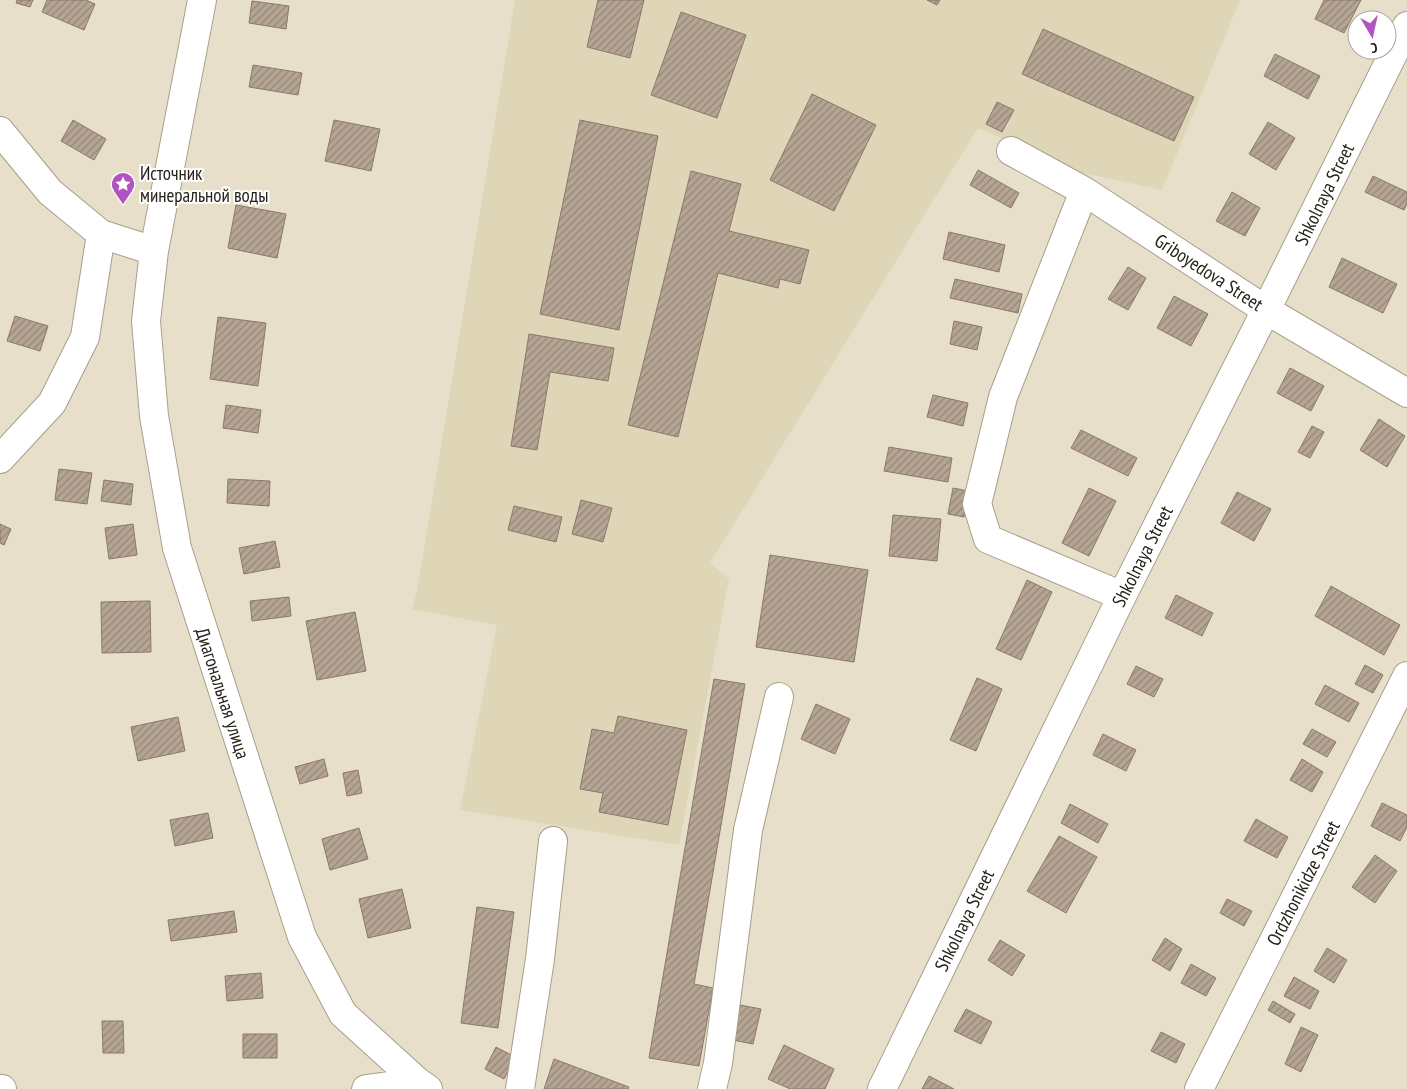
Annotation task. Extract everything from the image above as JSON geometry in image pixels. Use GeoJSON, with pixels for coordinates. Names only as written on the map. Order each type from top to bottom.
{"type":"FeatureCollection","features":[{"type":"Feature","properties":{"kind":"street","name":"Диагональная улица"},"geometry":{"type":"LineString","coordinates":[[202,0],[154,251],[146,321],[154,416],[176,548],[302,937],[343,1014],[421,1087]]}},
{"type":"Feature","properties":{"kind":"street","name":"Shkolnaya Street"},"geometry":{"type":"LineString","coordinates":[[882,1089],[1122,596],[1407,26]]}},
{"type":"Feature","properties":{"kind":"street"},"geometry":{"type":"LineString","coordinates":[[0,132],[50,192],[101,234],[154,251]]}},
{"type":"Feature","properties":{"kind":"street","name":"Griboyedova Street"},"geometry":{"type":"LineString","coordinates":[[1011,151],[1084,191],[1266,310],[1407,393]]}},
{"type":"Feature","properties":{"kind":"street"},"geometry":{"type":"LineString","coordinates":[[1084,191],[1003,397],[977,504],[988,539],[1122,596]]}},
{"type":"Feature","properties":{"kind":"street"},"geometry":{"type":"LineString","coordinates":[[0,459],[52,403],[85,337],[101,234]]}},
{"type":"Feature","properties":{"kind":"street","name":"Ordzhonikidze Street"},"geometry":{"type":"LineString","coordinates":[[1199,1089],[1407,676]]}},
{"type":"Feature","properties":{"kind":"street"},"geometry":{"type":"LineString","coordinates":[[712,1089],[718,1063],[748,830],[779,697]]}},
{"type":"Feature","properties":{"kind":"street"},"geometry":{"type":"LineString","coordinates":[[520,1089],[540,959],[553,841]]}},
{"type":"Feature","properties":{"kind":"street"},"geometry":{"type":"LineString","coordinates":[[366,1089],[421,1087]]}},
{"type":"Feature","properties":{"kind":"shaded area"},"geometry":{"type":"Polygon","coordinates":[[[515,0],[1240,0],[1162,190],[1074,171],[978,128],[710,563],[729,579],[679,845],[460,810],[497,625],[412,609],[417,592],[515,0]]]}},
{"type":"Feature","properties":{"kind":"building"},"geometry":{"type":"Polygon","coordinates":[[[17,0],[33,0],[30,7],[16,3],[17,0]]]}},
{"type":"Feature","properties":{"kind":"building"},"geometry":{"type":"Polygon","coordinates":[[[47,0],[86,0],[95,4],[84,30],[42,12],[47,0]]]}},
{"type":"Feature","properties":{"kind":"building"},"geometry":{"type":"Polygon","coordinates":[[[598,0],[644,0],[630,58],[587,47],[598,0]]]}},
{"type":"Feature","properties":{"kind":"building"},"geometry":{"type":"Polygon","coordinates":[[[927,0],[940,0],[937,5],[927,0]]]}},
{"type":"Feature","properties":{"kind":"building"},"geometry":{"type":"Polygon","coordinates":[[[1324,0],[1361,0],[1356,10],[1347,10],[1347,27],[1344,33],[1315,19],[1324,0]]]}},
{"type":"Feature","properties":{"kind":"building"},"geometry":{"type":"Polygon","coordinates":[[[252,1],[289,6],[286,29],[249,23],[252,1]]]}},
{"type":"Feature","properties":{"kind":"building"},"geometry":{"type":"Polygon","coordinates":[[[681,12],[746,35],[717,118],[651,95],[681,12]]]}},
{"type":"Feature","properties":{"kind":"building"},"geometry":{"type":"Polygon","coordinates":[[[1043,29],[1194,97],[1174,141],[1022,74],[1043,29]]]}},
{"type":"Feature","properties":{"kind":"building"},"geometry":{"type":"Polygon","coordinates":[[[1275,54],[1320,76],[1308,99],[1264,76],[1275,54]]]}},
{"type":"Feature","properties":{"kind":"building"},"geometry":{"type":"Polygon","coordinates":[[[253,65],[302,73],[298,95],[249,87],[253,65]]]}},
{"type":"Feature","properties":{"kind":"building"},"geometry":{"type":"Polygon","coordinates":[[[812,94],[876,125],[834,211],[770,180],[812,94]]]}},
{"type":"Feature","properties":{"kind":"building"},"geometry":{"type":"Polygon","coordinates":[[[997,102],[1014,110],[1002,132],[986,124],[997,102]]]}},
{"type":"Feature","properties":{"kind":"building"},"geometry":{"type":"Polygon","coordinates":[[[73,120],[106,139],[94,160],[61,141],[73,120]]]}},
{"type":"Feature","properties":{"kind":"building"},"geometry":{"type":"Polygon","coordinates":[[[334,120],[380,129],[371,171],[325,161],[334,120]]]}},
{"type":"Feature","properties":{"kind":"building"},"geometry":{"type":"Polygon","coordinates":[[[580,120],[658,136],[619,330],[540,314],[580,120]]]}},
{"type":"Feature","properties":{"kind":"building"},"geometry":{"type":"Polygon","coordinates":[[[1268,122],[1295,138],[1276,170],[1249,154],[1268,122]]]}},
{"type":"Feature","properties":{"kind":"building"},"geometry":{"type":"Polygon","coordinates":[[[978,170],[1019,193],[1011,208],[970,185],[978,170]]]}},
{"type":"Feature","properties":{"kind":"building"},"geometry":{"type":"Polygon","coordinates":[[[691,171],[741,184],[729,231],[809,250],[800,284],[780,279],[778,288],[718,273],[678,437],[628,425],[691,171]]]}},
{"type":"Feature","properties":{"kind":"building"},"geometry":{"type":"Polygon","coordinates":[[[1373,176],[1407,192],[1407,204],[1404,210],[1365,192],[1373,176]]]}},
{"type":"Feature","properties":{"kind":"building"},"geometry":{"type":"Polygon","coordinates":[[[1232,192],[1260,208],[1245,236],[1216,221],[1232,192]]]}},
{"type":"Feature","properties":{"kind":"building"},"geometry":{"type":"Polygon","coordinates":[[[236,205],[286,214],[277,258],[228,248],[236,205]]]}},
{"type":"Feature","properties":{"kind":"building"},"geometry":{"type":"Polygon","coordinates":[[[949,232],[1005,245],[999,272],[943,259],[949,232]]]}},
{"type":"Feature","properties":{"kind":"building"},"geometry":{"type":"Polygon","coordinates":[[[1342,258],[1397,284],[1383,313],[1329,287],[1342,258]]]}},
{"type":"Feature","properties":{"kind":"building"},"geometry":{"type":"Polygon","coordinates":[[[1128,267],[1146,278],[1128,310],[1108,299],[1128,267]]]}},
{"type":"Feature","properties":{"kind":"building"},"geometry":{"type":"Polygon","coordinates":[[[955,279],[1022,294],[1018,313],[950,298],[955,279]]]}},
{"type":"Feature","properties":{"kind":"building"},"geometry":{"type":"Polygon","coordinates":[[[1174,296],[1208,314],[1191,346],[1157,328],[1174,296]]]}},
{"type":"Feature","properties":{"kind":"building"},"geometry":{"type":"Polygon","coordinates":[[[15,316],[48,326],[40,351],[7,341],[15,316]]]}},
{"type":"Feature","properties":{"kind":"building"},"geometry":{"type":"Polygon","coordinates":[[[218,317],[266,323],[258,386],[210,379],[218,317]]]}},
{"type":"Feature","properties":{"kind":"building"},"geometry":{"type":"Polygon","coordinates":[[[954,321],[982,327],[977,350],[950,344],[954,321]]]}},
{"type":"Feature","properties":{"kind":"building"},"geometry":{"type":"Polygon","coordinates":[[[529,334],[614,348],[608,381],[550,372],[537,450],[511,446],[529,334]]]}},
{"type":"Feature","properties":{"kind":"building"},"geometry":{"type":"Polygon","coordinates":[[[1290,368],[1324,386],[1311,411],[1277,393],[1290,368]]]}},
{"type":"Feature","properties":{"kind":"building"},"geometry":{"type":"Polygon","coordinates":[[[933,395],[968,403],[963,426],[927,417],[933,395]]]}},
{"type":"Feature","properties":{"kind":"building"},"geometry":{"type":"Polygon","coordinates":[[[226,405],[261,410],[258,433],[223,428],[226,405]]]}},
{"type":"Feature","properties":{"kind":"building"},"geometry":{"type":"Polygon","coordinates":[[[1379,419],[1405,436],[1387,467],[1360,450],[1379,419]]]}},
{"type":"Feature","properties":{"kind":"building"},"geometry":{"type":"Polygon","coordinates":[[[1312,426],[1324,432],[1310,458],[1298,452],[1312,426]]]}},
{"type":"Feature","properties":{"kind":"building"},"geometry":{"type":"Polygon","coordinates":[[[1081,430],[1137,458],[1128,476],[1071,448],[1081,430]]]}},
{"type":"Feature","properties":{"kind":"building"},"geometry":{"type":"Polygon","coordinates":[[[889,447],[952,458],[948,482],[884,471],[889,447]]]}},
{"type":"Feature","properties":{"kind":"building"},"geometry":{"type":"Polygon","coordinates":[[[59,469],[92,473],[87,504],[55,500],[59,469]]]}},
{"type":"Feature","properties":{"kind":"building"},"geometry":{"type":"Polygon","coordinates":[[[228,479],[270,481],[269,506],[227,503],[228,479]]]}},
{"type":"Feature","properties":{"kind":"building"},"geometry":{"type":"Polygon","coordinates":[[[104,480],[133,484],[131,505],[101,501],[104,480]]]}},
{"type":"Feature","properties":{"kind":"building"},"geometry":{"type":"Polygon","coordinates":[[[953,488],[968,491],[964,517],[948,514],[953,488]]]}},
{"type":"Feature","properties":{"kind":"building"},"geometry":{"type":"Polygon","coordinates":[[[1089,488],[1116,501],[1089,556],[1062,543],[1089,488]]]}},
{"type":"Feature","properties":{"kind":"building"},"geometry":{"type":"Polygon","coordinates":[[[1237,492],[1271,509],[1254,541],[1221,523],[1237,492]]]}},
{"type":"Feature","properties":{"kind":"building"},"geometry":{"type":"Polygon","coordinates":[[[581,500],[612,508],[603,542],[572,534],[581,500]]]}},
{"type":"Feature","properties":{"kind":"building"},"geometry":{"type":"Polygon","coordinates":[[[514,506],[562,517],[556,542],[508,530],[514,506]]]}},
{"type":"Feature","properties":{"kind":"building"},"geometry":{"type":"Polygon","coordinates":[[[893,515],[941,519],[937,561],[889,556],[893,515]]]}},
{"type":"Feature","properties":{"kind":"building"},"geometry":{"type":"Polygon","coordinates":[[[0,524],[11,529],[4,545],[0,543],[0,524]]]}},
{"type":"Feature","properties":{"kind":"building"},"geometry":{"type":"Polygon","coordinates":[[[133,524],[137,555],[109,559],[105,528],[133,524]]]}},
{"type":"Feature","properties":{"kind":"building"},"geometry":{"type":"Polygon","coordinates":[[[275,541],[280,567],[244,574],[239,548],[275,541]]]}},
{"type":"Feature","properties":{"kind":"building"},"geometry":{"type":"Polygon","coordinates":[[[770,555],[868,570],[854,662],[756,647],[770,555]]]}},
{"type":"Feature","properties":{"kind":"building"},"geometry":{"type":"Polygon","coordinates":[[[1027,580],[1052,592],[1021,660],[996,649],[1027,580]]]}},
{"type":"Feature","properties":{"kind":"building"},"geometry":{"type":"Polygon","coordinates":[[[1331,586],[1400,625],[1384,655],[1315,616],[1331,586]]]}},
{"type":"Feature","properties":{"kind":"building"},"geometry":{"type":"Polygon","coordinates":[[[1176,595],[1213,613],[1202,636],[1165,618],[1176,595]]]}},
{"type":"Feature","properties":{"kind":"building"},"geometry":{"type":"Polygon","coordinates":[[[289,597],[291,616],[252,621],[250,601],[289,597]]]}},
{"type":"Feature","properties":{"kind":"building"},"geometry":{"type":"Polygon","coordinates":[[[150,601],[151,652],[102,653],[101,602],[150,601]]]}},
{"type":"Feature","properties":{"kind":"building"},"geometry":{"type":"Polygon","coordinates":[[[355,612],[366,671],[317,680],[306,621],[355,612]]]}},
{"type":"Feature","properties":{"kind":"building"},"geometry":{"type":"Polygon","coordinates":[[[1365,665],[1383,675],[1373,693],[1355,684],[1365,665]]]}},
{"type":"Feature","properties":{"kind":"building"},"geometry":{"type":"Polygon","coordinates":[[[1136,666],[1163,679],[1154,697],[1127,684],[1136,666]]]}},
{"type":"Feature","properties":{"kind":"building"},"geometry":{"type":"Polygon","coordinates":[[[977,678],[1002,689],[976,751],[950,740],[977,678]]]}},
{"type":"Feature","properties":{"kind":"building"},"geometry":{"type":"Polygon","coordinates":[[[714,679],[745,684],[694,984],[713,988],[699,1066],[649,1058],[714,679]]]}},
{"type":"Feature","properties":{"kind":"building"},"geometry":{"type":"Polygon","coordinates":[[[1325,685],[1359,703],[1349,722],[1315,704],[1325,685]]]}},
{"type":"Feature","properties":{"kind":"building"},"geometry":{"type":"Polygon","coordinates":[[[816,704],[850,719],[835,754],[801,739],[816,704]]]}},
{"type":"Feature","properties":{"kind":"building"},"geometry":{"type":"Polygon","coordinates":[[[618,716],[687,730],[668,825],[599,812],[603,793],[580,789],[592,729],[614,733],[618,716]]]}},
{"type":"Feature","properties":{"kind":"building"},"geometry":{"type":"Polygon","coordinates":[[[178,717],[185,751],[138,761],[131,727],[178,717]]]}},
{"type":"Feature","properties":{"kind":"building"},"geometry":{"type":"Polygon","coordinates":[[[1312,729],[1336,742],[1327,757],[1303,744],[1312,729]]]}},
{"type":"Feature","properties":{"kind":"building"},"geometry":{"type":"Polygon","coordinates":[[[1103,734],[1136,750],[1126,771],[1093,755],[1103,734]]]}},
{"type":"Feature","properties":{"kind":"building"},"geometry":{"type":"Polygon","coordinates":[[[324,759],[328,776],[300,784],[295,767],[324,759]]]}},
{"type":"Feature","properties":{"kind":"building"},"geometry":{"type":"Polygon","coordinates":[[[1302,759],[1323,772],[1312,792],[1290,780],[1302,759]]]}},
{"type":"Feature","properties":{"kind":"building"},"geometry":{"type":"Polygon","coordinates":[[[358,770],[362,793],[347,796],[343,773],[358,770]]]}},
{"type":"Feature","properties":{"kind":"building"},"geometry":{"type":"Polygon","coordinates":[[[1382,803],[1407,815],[1407,827],[1400,841],[1371,826],[1382,803]]]}},
{"type":"Feature","properties":{"kind":"building"},"geometry":{"type":"Polygon","coordinates":[[[1070,804],[1108,824],[1098,843],[1061,823],[1070,804]]]}},
{"type":"Feature","properties":{"kind":"building"},"geometry":{"type":"Polygon","coordinates":[[[208,813],[213,838],[175,846],[170,820],[208,813]]]}},
{"type":"Feature","properties":{"kind":"building"},"geometry":{"type":"Polygon","coordinates":[[[1256,819],[1288,837],[1277,858],[1244,841],[1256,819]]]}},
{"type":"Feature","properties":{"kind":"building"},"geometry":{"type":"Polygon","coordinates":[[[359,828],[368,859],[330,870],[322,839],[359,828]]]}},
{"type":"Feature","properties":{"kind":"building"},"geometry":{"type":"Polygon","coordinates":[[[1059,836],[1097,857],[1066,913],[1027,891],[1059,836]]]}},
{"type":"Feature","properties":{"kind":"building"},"geometry":{"type":"Polygon","coordinates":[[[1375,855],[1397,871],[1375,903],[1352,887],[1375,855]]]}},
{"type":"Feature","properties":{"kind":"building"},"geometry":{"type":"Polygon","coordinates":[[[402,889],[411,928],[368,938],[359,899],[402,889]]]}},
{"type":"Feature","properties":{"kind":"building"},"geometry":{"type":"Polygon","coordinates":[[[1227,899],[1252,911],[1244,926],[1220,913],[1227,899]]]}},
{"type":"Feature","properties":{"kind":"building"},"geometry":{"type":"Polygon","coordinates":[[[477,907],[514,912],[498,1028],[461,1023],[477,907]]]}},
{"type":"Feature","properties":{"kind":"building"},"geometry":{"type":"Polygon","coordinates":[[[234,911],[237,932],[171,941],[168,920],[234,911]]]}},
{"type":"Feature","properties":{"kind":"building"},"geometry":{"type":"Polygon","coordinates":[[[1165,938],[1182,949],[1170,971],[1152,960],[1165,938]]]}},
{"type":"Feature","properties":{"kind":"building"},"geometry":{"type":"Polygon","coordinates":[[[1000,940],[1025,955],[1012,976],[988,960],[1000,940]]]}},
{"type":"Feature","properties":{"kind":"building"},"geometry":{"type":"Polygon","coordinates":[[[1327,948],[1347,960],[1334,983],[1314,971],[1327,948]]]}},
{"type":"Feature","properties":{"kind":"building"},"geometry":{"type":"Polygon","coordinates":[[[1191,964],[1216,978],[1206,996],[1181,983],[1191,964]]]}},
{"type":"Feature","properties":{"kind":"building"},"geometry":{"type":"Polygon","coordinates":[[[261,973],[263,998],[227,1001],[225,976],[261,973]]]}},
{"type":"Feature","properties":{"kind":"building"},"geometry":{"type":"Polygon","coordinates":[[[1294,977],[1319,991],[1310,1009],[1284,996],[1294,977]]]}},
{"type":"Feature","properties":{"kind":"building"},"geometry":{"type":"Polygon","coordinates":[[[1273,1001],[1295,1014],[1290,1023],[1268,1010],[1273,1001]]]}},
{"type":"Feature","properties":{"kind":"building"},"geometry":{"type":"Polygon","coordinates":[[[740,1005],[761,1009],[753,1044],[733,1040],[740,1005]]]}},
{"type":"Feature","properties":{"kind":"building"},"geometry":{"type":"Polygon","coordinates":[[[966,1009],[992,1022],[981,1044],[954,1031],[966,1009]]]}},
{"type":"Feature","properties":{"kind":"building"},"geometry":{"type":"Polygon","coordinates":[[[102,1021],[123,1021],[124,1053],[103,1053],[102,1021]]]}},
{"type":"Feature","properties":{"kind":"building"},"geometry":{"type":"Polygon","coordinates":[[[1301,1027],[1318,1035],[1301,1072],[1285,1064],[1301,1027]]]}},
{"type":"Feature","properties":{"kind":"building"},"geometry":{"type":"Polygon","coordinates":[[[1161,1032],[1185,1044],[1176,1063],[1151,1051],[1161,1032]]]}},
{"type":"Feature","properties":{"kind":"building"},"geometry":{"type":"Polygon","coordinates":[[[243,1034],[277,1034],[277,1058],[243,1058],[243,1034]]]}},
{"type":"Feature","properties":{"kind":"building"},"geometry":{"type":"Polygon","coordinates":[[[784,1045],[834,1069],[825,1089],[790,1089],[768,1079],[784,1045]]]}},
{"type":"Feature","properties":{"kind":"building"},"geometry":{"type":"Polygon","coordinates":[[[496,1047],[515,1057],[504,1079],[485,1069],[496,1047]]]}},
{"type":"Feature","properties":{"kind":"building"},"geometry":{"type":"Polygon","coordinates":[[[554,1059],[629,1087],[628,1089],[544,1089],[554,1059]]]}},
{"type":"Feature","properties":{"kind":"building"},"geometry":{"type":"Polygon","coordinates":[[[929,1076],[954,1089],[922,1089],[929,1076]]]}},
{"type":"Feature","properties":{"kind":"place","name":"Источник минеральной воды"},"geometry":{"type":"Point","coordinates":[123,205]}}]}
